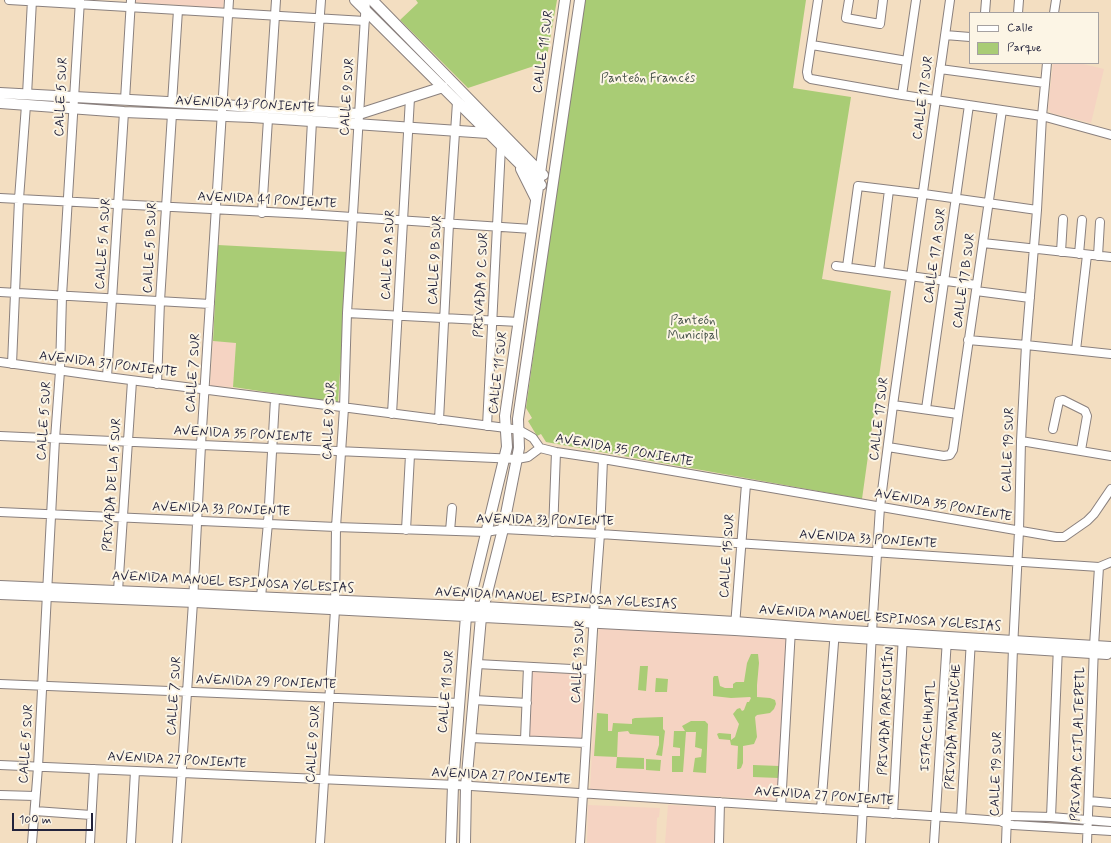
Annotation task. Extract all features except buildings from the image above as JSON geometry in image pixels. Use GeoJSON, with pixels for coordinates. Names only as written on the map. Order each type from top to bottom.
{"type":"FeatureCollection","features":[{"type":"Feature","properties":{"kind":"main road"},"geometry":{"type":"LineString","coordinates":[[355,0],[366,5],[501,146],[538,182],[552,190]]}},
{"type":"Feature","properties":{"kind":"main road"},"geometry":{"type":"LineString","coordinates":[[372,0],[540,172],[552,190]]}},
{"type":"Feature","properties":{"kind":"main road","name":"CALLE 11 SUR"},"geometry":{"type":"LineString","coordinates":[[451,843],[453,785],[467,611],[501,472],[500,458],[507,447],[505,416],[565,0]]}},
{"type":"Feature","properties":{"kind":"main road","name":"CALLE 11 SUR"},"geometry":{"type":"LineString","coordinates":[[464,843],[466,786],[482,612],[503,529],[520,448],[518,419],[580,0]]}},
{"type":"Feature","properties":{"kind":"main road","name":"AVENIDA 43 PONIENTE"},"geometry":{"type":"LineString","coordinates":[[0,94],[26,100],[74,103],[124,112],[222,116],[268,114],[312,116],[359,114],[443,87]]}},
{"type":"Feature","properties":{"kind":"main road","name":"AVENIDA 43 PONIENTE"},"geometry":{"type":"LineString","coordinates":[[0,103],[26,100]]}},
{"type":"Feature","properties":{"kind":"main road","name":"AVENIDA 43 PONIENTE"},"geometry":{"type":"LineString","coordinates":[[74,103],[125,100],[223,105],[268,114]]}},
{"type":"Feature","properties":{"kind":"main road","name":"AVENIDA 43 PONIENTE"},"geometry":{"type":"LineString","coordinates":[[312,116],[358,124],[488,133]]}},
{"type":"Feature","properties":{"kind":"main road"},"geometry":{"type":"LineString","coordinates":[[518,162],[536,199]]}},
{"type":"Feature","properties":{"kind":"main road","name":"AVENIDA MANUEL ESPINOSA YGLESIAS"},"geometry":{"type":"LineString","coordinates":[[0,586],[47,592],[467,611],[735,626],[835,634],[1058,647],[1094,650],[1111,654]]}},
{"type":"Feature","properties":{"kind":"main road","name":"AVENIDA MANUEL ESPINOSA YGLESIAS"},"geometry":{"type":"LineString","coordinates":[[0,594],[118,591],[193,598],[261,597],[335,605]]}},
{"type":"Feature","properties":{"kind":"main road","name":"AVENIDA MANUEL ESPINOSA YGLESIAS"},"geometry":{"type":"LineString","coordinates":[[1094,650],[1111,647]]}},
{"type":"Feature","properties":{"kind":"street"},"geometry":{"type":"LineString","coordinates":[[9,0],[130,4],[178,10],[365,21]]}},
{"type":"Feature","properties":{"kind":"street","name":"CALLE 7 SUR"},"geometry":{"type":"LineString","coordinates":[[177,843],[229,0]]}},
{"type":"Feature","properties":{"kind":"street"},"geometry":{"type":"LineString","coordinates":[[262,213],[276,0]]}},
{"type":"Feature","properties":{"kind":"street"},"geometry":{"type":"LineString","coordinates":[[307,214],[312,116],[321,0]]}},
{"type":"Feature","properties":{"kind":"street"},"geometry":{"type":"LineString","coordinates":[[818,0],[807,72],[808,77],[811,79],[902,95],[1042,116],[1111,135]]}},
{"type":"Feature","properties":{"kind":"street"},"geometry":{"type":"LineString","coordinates":[[849,0],[846,18],[880,24],[883,0]]}},
{"type":"Feature","properties":{"kind":"street"},"geometry":{"type":"LineString","coordinates":[[902,95],[916,0]]}},
{"type":"Feature","properties":{"kind":"street","name":"CALLE 17 SUR"},"geometry":{"type":"LineString","coordinates":[[861,843],[880,507],[950,0]]}},
{"type":"Feature","properties":{"kind":"street"},"geometry":{"type":"LineString","coordinates":[[985,12],[986,0]]}},
{"type":"Feature","properties":{"kind":"street"},"geometry":{"type":"LineString","coordinates":[[1018,12],[1019,0]]}},
{"type":"Feature","properties":{"kind":"street"},"geometry":{"type":"LineString","coordinates":[[1054,12],[1056,0]]}},
{"type":"Feature","properties":{"kind":"street"},"geometry":{"type":"LineString","coordinates":[[12,364],[19,199],[32,1]]}},
{"type":"Feature","properties":{"kind":"street","name":"CALLE 5 SUR"},"geometry":{"type":"LineString","coordinates":[[32,843],[38,767],[55,439],[60,371],[62,296],[80,2]]}},
{"type":"Feature","properties":{"kind":"street"},"geometry":{"type":"LineString","coordinates":[[125,100],[130,4]]}},
{"type":"Feature","properties":{"kind":"street","name":"CALLE 9 SUR"},"geometry":{"type":"LineString","coordinates":[[320,843],[335,605],[336,527],[344,408],[347,313],[366,5]]}},
{"type":"Feature","properties":{"kind":"street"},"geometry":{"type":"LineString","coordinates":[[172,103],[178,10]]}},
{"type":"Feature","properties":{"kind":"street"},"geometry":{"type":"LineString","coordinates":[[945,35],[969,37]]}},
{"type":"Feature","properties":{"kind":"street"},"geometry":{"type":"LineString","coordinates":[[812,45],[906,61]]}},
{"type":"Feature","properties":{"kind":"street","name":"CALLE 19 SUR"},"geometry":{"type":"LineString","coordinates":[[1006,843],[1005,820],[1019,531],[1021,441],[1026,345],[1037,210],[1044,83],[1047,64]]}},
{"type":"Feature","properties":{"kind":"street"},"geometry":{"type":"LineString","coordinates":[[940,69],[1044,83]]}},
{"type":"Feature","properties":{"kind":"street","name":"CALLE 9 A SUR"},"geometry":{"type":"LineString","coordinates":[[392,414],[410,98]]}},
{"type":"Feature","properties":{"kind":"street","name":"CALLE 9 B SUR"},"geometry":{"type":"LineString","coordinates":[[439,420],[449,224],[458,102]]}},
{"type":"Feature","properties":{"kind":"street","name":"CALLE 17 A SUR"},"geometry":{"type":"LineString","coordinates":[[926,409],[969,105]]}},
{"type":"Feature","properties":{"kind":"street","name":"CALLE 17 B SUR"},"geometry":{"type":"LineString","coordinates":[[888,447],[944,456],[950,455],[953,450],[1002,110]]}},
{"type":"Feature","properties":{"kind":"street","name":"CALLE 5 A SUR"},"geometry":{"type":"LineString","coordinates":[[107,377],[124,112]]}},
{"type":"Feature","properties":{"kind":"street","name":"CALLE 5 B SUR"},"geometry":{"type":"LineString","coordinates":[[157,384],[160,301],[172,114]]}},
{"type":"Feature","properties":{"kind":"street","name":"PRIVADA 9 C SUR"},"geometry":{"type":"LineString","coordinates":[[487,426],[501,146]]}},
{"type":"Feature","properties":{"kind":"street"},"geometry":{"type":"LineString","coordinates":[[847,267],[858,186],[957,198],[1037,210]]}},
{"type":"Feature","properties":{"kind":"street"},"geometry":{"type":"LineString","coordinates":[[879,271],[889,190]]}},
{"type":"Feature","properties":{"kind":"street","name":"AVENIDA 41 PONIENTE"},"geometry":{"type":"LineString","coordinates":[[0,198],[262,213],[307,214],[532,229]]}},
{"type":"Feature","properties":{"kind":"street"},"geometry":{"type":"LineString","coordinates":[[1061,252],[1063,219]]}},
{"type":"Feature","properties":{"kind":"street"},"geometry":{"type":"LineString","coordinates":[[1076,350],[1083,254],[1082,220]]}},
{"type":"Feature","properties":{"kind":"street"},"geometry":{"type":"LineString","coordinates":[[1098,256],[1100,222]]}},
{"type":"Feature","properties":{"kind":"street"},"geometry":{"type":"LineString","coordinates":[[983,243],[1111,257]]}},
{"type":"Feature","properties":{"kind":"street"},"geometry":{"type":"LineString","coordinates":[[836,266],[945,280],[976,288],[1030,298]]}},
{"type":"Feature","properties":{"kind":"street"},"geometry":{"type":"LineString","coordinates":[[0,292],[210,304]]}},
{"type":"Feature","properties":{"kind":"street"},"geometry":{"type":"LineString","coordinates":[[347,313],[518,322]]}},
{"type":"Feature","properties":{"kind":"street"},"geometry":{"type":"LineString","coordinates":[[968,340],[1111,354]]}},
{"type":"Feature","properties":{"kind":"street","name":"AVENIDA 37 PONIENTE"},"geometry":{"type":"LineString","coordinates":[[0,362],[132,381],[519,430],[533,438],[540,448]]}},
{"type":"Feature","properties":{"kind":"street","name":"PRIVADA DE LA 5 SUR"},"geometry":{"type":"LineString","coordinates":[[118,591],[132,381]]}},
{"type":"Feature","properties":{"kind":"street"},"geometry":{"type":"LineString","coordinates":[[261,597],[268,523],[275,399]]}},
{"type":"Feature","properties":{"kind":"street"},"geometry":{"type":"LineString","coordinates":[[1053,429],[1059,401],[1063,400],[1085,412],[1087,416],[1081,450]]}},
{"type":"Feature","properties":{"kind":"street"},"geometry":{"type":"LineString","coordinates":[[893,405],[958,414]]}},
{"type":"Feature","properties":{"kind":"street","name":"AVENIDA 35 PONIENTE"},"geometry":{"type":"LineString","coordinates":[[0,436],[517,459],[528,457],[540,448],[1056,538],[1064,537],[1087,521],[1108,499],[1111,489]]}},
{"type":"Feature","properties":{"kind":"street"},"geometry":{"type":"LineString","coordinates":[[1021,441],[1111,456]]}},
{"type":"Feature","properties":{"kind":"street"},"geometry":{"type":"LineString","coordinates":[[553,532],[556,452]]}},
{"type":"Feature","properties":{"kind":"street"},"geometry":{"type":"LineString","coordinates":[[406,530],[410,455]]}},
{"type":"Feature","properties":{"kind":"street","name":"CALLE 13 SUR"},"geometry":{"type":"LineString","coordinates":[[580,843],[593,619],[600,534],[603,459]]}},
{"type":"Feature","properties":{"kind":"street","name":"CALLE 15 SUR"},"geometry":{"type":"LineString","coordinates":[[735,626],[746,484]]}},
{"type":"Feature","properties":{"kind":"street"},"geometry":{"type":"LineString","coordinates":[[450,531],[452,508]]}},
{"type":"Feature","properties":{"kind":"street","name":"AVENIDA 33 PONIENTE"},"geometry":{"type":"LineString","coordinates":[[0,512],[406,530],[486,532],[503,529],[1099,567],[1111,562]]}},
{"type":"Feature","properties":{"kind":"street"},"geometry":{"type":"LineString","coordinates":[[1094,650],[1099,567]]}},
{"type":"Feature","properties":{"kind":"street"},"geometry":{"type":"LineString","coordinates":[[781,806],[791,630]]}},
{"type":"Feature","properties":{"kind":"street"},"geometry":{"type":"LineString","coordinates":[[821,809],[835,634]]}},
{"type":"Feature","properties":{"kind":"street","name":"PRIVADA PARICUTÍN"},"geometry":{"type":"LineString","coordinates":[[893,814],[903,638]]}},
{"type":"Feature","properties":{"kind":"street","name":"ISTACCIHUATL"},"geometry":{"type":"LineString","coordinates":[[934,843],[947,640]]}},
{"type":"Feature","properties":{"kind":"street","name":"PRIVADA MALINCHE"},"geometry":{"type":"LineString","coordinates":[[961,818],[971,642]]}},
{"type":"Feature","properties":{"kind":"street"},"geometry":{"type":"LineString","coordinates":[[1051,817],[1058,647]]}},
{"type":"Feature","properties":{"kind":"street","name":"PRIVADA CITLALTEPETL"},"geometry":{"type":"LineString","coordinates":[[1087,843],[1094,650]]}},
{"type":"Feature","properties":{"kind":"street"},"geometry":{"type":"LineString","coordinates":[[477,664],[590,670]]}},
{"type":"Feature","properties":{"kind":"street"},"geometry":{"type":"LineString","coordinates":[[525,740],[528,666]]}},
{"type":"Feature","properties":{"kind":"street","name":"AVENIDA 29 PONIENTE"},"geometry":{"type":"LineString","coordinates":[[0,684],[459,703]]}},
{"type":"Feature","properties":{"kind":"street"},"geometry":{"type":"LineString","coordinates":[[474,700],[527,703]]}},
{"type":"Feature","properties":{"kind":"street"},"geometry":{"type":"LineString","coordinates":[[470,738],[586,743]]}},
{"type":"Feature","properties":{"kind":"street","name":"AVENIDA 27 PONIENTE"},"geometry":{"type":"LineString","coordinates":[[0,765],[453,785],[1005,820],[1111,831]]}},
{"type":"Feature","properties":{"kind":"street"},"geometry":{"type":"LineString","coordinates":[[90,843],[94,769]]}},
{"type":"Feature","properties":{"kind":"street"},"geometry":{"type":"LineString","coordinates":[[131,843],[135,771]]}},
{"type":"Feature","properties":{"kind":"street"},"geometry":{"type":"LineString","coordinates":[[0,795],[35,796]]}},
{"type":"Feature","properties":{"kind":"street"},"geometry":{"type":"LineString","coordinates":[[1089,801],[1111,803]]}},
{"type":"Feature","properties":{"kind":"street"},"geometry":{"type":"LineString","coordinates":[[718,843],[720,802]]}},
{"type":"Feature","properties":{"kind":"street"},"geometry":{"type":"LineString","coordinates":[[35,811],[91,815]]}},
{"type":"Feature","properties":{"kind":"street","name":"AVENIDA 27 PONIENTE"},"geometry":{"type":"LineString","coordinates":[[1005,820],[1051,817],[1111,822]]}},
{"type":"Feature","properties":{"kind":"shaded area"},"geometry":{"type":"Polygon","coordinates":[[[134,0],[224,0],[223,8],[133,2],[134,0]]]}},
{"type":"Feature","properties":{"kind":"shaded area"},"geometry":{"type":"Polygon","coordinates":[[[1053,64],[1083,64],[1104,69],[1091,123],[1051,113],[1048,108],[1053,64]]]}},
{"type":"Feature","properties":{"kind":"shaded area"},"geometry":{"type":"Polygon","coordinates":[[[213,341],[236,342],[233,387],[210,386],[213,341]]]}},
{"type":"Feature","properties":{"kind":"shaded area"},"geometry":{"type":"Polygon","coordinates":[[[599,628],[787,638],[777,800],[590,789],[599,628]]]}},
{"type":"Feature","properties":{"kind":"shaded area"},"geometry":{"type":"Polygon","coordinates":[[[529,672],[584,674],[581,739],[530,737],[526,734],[529,672]]]}},
{"type":"Feature","properties":{"kind":"shaded area"},"geometry":{"type":"Polygon","coordinates":[[[588,805],[660,808],[659,817],[657,818],[656,843],[587,843],[588,805]]]}},
{"type":"Feature","properties":{"kind":"shaded area"},"geometry":{"type":"Polygon","coordinates":[[[668,805],[717,807],[715,843],[665,843],[668,805]]]}},
{"type":"Feature","properties":{"kind":"green space"},"geometry":{"type":"Polygon","coordinates":[[[416,0],[557,0],[546,62],[468,88],[400,20],[418,3],[416,0]]]}},
{"type":"Feature","properties":{"kind":"green space","name":"Panteón Municipal"},"geometry":{"type":"Polygon","coordinates":[[[585,0],[806,0],[793,88],[851,97],[822,279],[891,291],[862,499],[546,442],[541,434],[537,436],[528,421],[532,418],[526,408],[585,0]]]}},
{"type":"Feature","properties":{"kind":"green space"},"geometry":{"type":"Polygon","coordinates":[[[218,245],[348,252],[338,403],[233,387],[236,343],[213,341],[218,245]]]}},
{"type":"Feature","properties":{"kind":"green space"},"geometry":{"type":"Polygon","coordinates":[[[751,654],[758,654],[759,663],[757,697],[770,698],[775,700],[776,704],[770,713],[757,715],[755,717],[757,737],[754,744],[743,746],[743,763],[741,768],[737,769],[738,746],[731,745],[730,740],[719,739],[717,734],[731,734],[731,740],[735,737],[739,724],[733,714],[737,709],[740,708],[742,711],[744,710],[747,702],[749,702],[751,698],[713,696],[713,678],[714,676],[718,676],[720,686],[725,688],[733,688],[733,684],[736,682],[744,682],[747,663],[751,654]]]}},
{"type":"Feature","properties":{"kind":"green space"},"geometry":{"type":"Polygon","coordinates":[[[640,666],[648,666],[646,691],[638,690],[640,666]]]}},
{"type":"Feature","properties":{"kind":"green space"},"geometry":{"type":"Polygon","coordinates":[[[656,678],[668,679],[667,692],[655,692],[656,678]]]}},
{"type":"Feature","properties":{"kind":"green space"},"geometry":{"type":"Polygon","coordinates":[[[597,713],[608,714],[608,731],[612,731],[613,723],[632,724],[632,719],[635,718],[663,717],[663,729],[665,731],[662,756],[656,755],[659,745],[659,736],[630,734],[628,731],[618,732],[617,757],[594,756],[597,713]]]}},
{"type":"Feature","properties":{"kind":"green space"},"geometry":{"type":"Polygon","coordinates":[[[691,721],[705,721],[708,724],[706,773],[693,772],[695,758],[701,757],[702,749],[695,747],[696,732],[686,732],[683,772],[672,772],[672,756],[680,756],[680,748],[673,747],[674,731],[685,731],[682,726],[691,721]]]}},
{"type":"Feature","properties":{"kind":"green space"},"geometry":{"type":"Polygon","coordinates":[[[617,757],[644,758],[644,769],[616,768],[617,757]]]}},
{"type":"Feature","properties":{"kind":"green space"},"geometry":{"type":"Polygon","coordinates":[[[646,759],[661,760],[660,771],[646,770],[646,759]]]}},
{"type":"Feature","properties":{"kind":"green space"},"geometry":{"type":"Polygon","coordinates":[[[753,765],[779,766],[779,778],[753,777],[753,765]]]}},
{"type":"Feature","properties":{"kind":"park label","name":"Panteón Francés"},"geometry":{"type":"Point","coordinates":[648,79]}}]}
